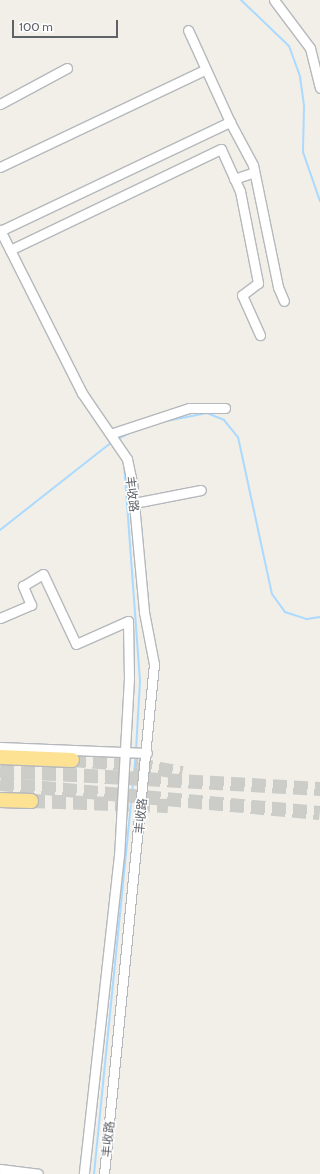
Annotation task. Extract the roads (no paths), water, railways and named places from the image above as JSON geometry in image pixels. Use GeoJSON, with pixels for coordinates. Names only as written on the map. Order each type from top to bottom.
{"type":"FeatureCollection","features":[{"type":"Feature","properties":{"kind":"highway"},"geometry":{"type":"LineString","coordinates":[[0,757],[72,760]]}},
{"type":"Feature","properties":{"kind":"highway"},"geometry":{"type":"LineString","coordinates":[[0,800],[31,801]]}},
{"type":"Feature","properties":{"kind":"street"},"geometry":{"type":"LineString","coordinates":[[274,0],[310,48],[320,88]]}},
{"type":"Feature","properties":{"kind":"street"},"geometry":{"type":"LineString","coordinates":[[188,30],[204,70],[254,172],[278,287],[284,301]]}},
{"type":"Feature","properties":{"kind":"street"},"geometry":{"type":"LineString","coordinates":[[0,104],[68,68]]}},
{"type":"Feature","properties":{"kind":"street"},"geometry":{"type":"LineString","coordinates":[[0,167],[204,70]]}},
{"type":"Feature","properties":{"kind":"street"},"geometry":{"type":"LineString","coordinates":[[0,231],[230,122]]}},
{"type":"Feature","properties":{"kind":"street"},"geometry":{"type":"LineString","coordinates":[[10,250],[221,149],[234,179],[258,283],[242,295],[260,335]]}},
{"type":"Feature","properties":{"kind":"street"},"geometry":{"type":"LineString","coordinates":[[234,179],[254,172]]}},
{"type":"Feature","properties":{"kind":"street","name":"丰收路"},"geometry":{"type":"LineString","coordinates":[[0,231],[82,393],[113,433],[127,459],[134,503],[144,612],[154,664],[147,753],[104,1174]]}},
{"type":"Feature","properties":{"kind":"street"},"geometry":{"type":"LineString","coordinates":[[113,433],[189,408],[225,408]]}},
{"type":"Feature","properties":{"kind":"street"},"geometry":{"type":"LineString","coordinates":[[134,503],[201,490]]}},
{"type":"Feature","properties":{"kind":"street"},"geometry":{"type":"LineString","coordinates":[[0,618],[31,605],[23,586],[43,574],[76,644],[128,621],[129,678],[119,855],[84,1174]]}},
{"type":"Feature","properties":{"kind":"street"},"geometry":{"type":"LineString","coordinates":[[0,747],[147,753]]}},
{"type":"Feature","properties":{"kind":"street"},"geometry":{"type":"LineString","coordinates":[[0,1169],[38,1174]]}},
{"type":"Feature","properties":{"kind":"waterway"},"geometry":{"type":"LineString","coordinates":[[241,0],[289,46],[300,77],[304,107],[303,152],[320,201]]}},
{"type":"Feature","properties":{"kind":"waterway"},"geometry":{"type":"LineString","coordinates":[[156,423],[207,413],[224,420],[238,437],[272,594],[285,612],[307,619],[320,617]]}},
{"type":"Feature","properties":{"kind":"waterway"},"geometry":{"type":"LineString","coordinates":[[118,439],[137,429]]}},
{"type":"Feature","properties":{"kind":"waterway"},"geometry":{"type":"LineString","coordinates":[[0,530],[112,442]]}},
{"type":"Feature","properties":{"kind":"waterway"},"geometry":{"type":"LineString","coordinates":[[124,463],[140,681],[136,750]]}},
{"type":"Feature","properties":{"kind":"waterway"},"geometry":{"type":"LineString","coordinates":[[94,1174],[136,755]]}},
{"type":"Feature","properties":{"kind":"tunnel"},"geometry":{"type":"LineString","coordinates":[[72,760],[138,765],[182,773]]}},
{"type":"Feature","properties":{"kind":"tunnel"},"geometry":{"type":"LineString","coordinates":[[0,771],[320,789]]}},
{"type":"Feature","properties":{"kind":"tunnel"},"geometry":{"type":"LineString","coordinates":[[0,784],[320,813]]}},
{"type":"Feature","properties":{"kind":"tunnel"},"geometry":{"type":"LineString","coordinates":[[31,801],[168,806]]}}]}
